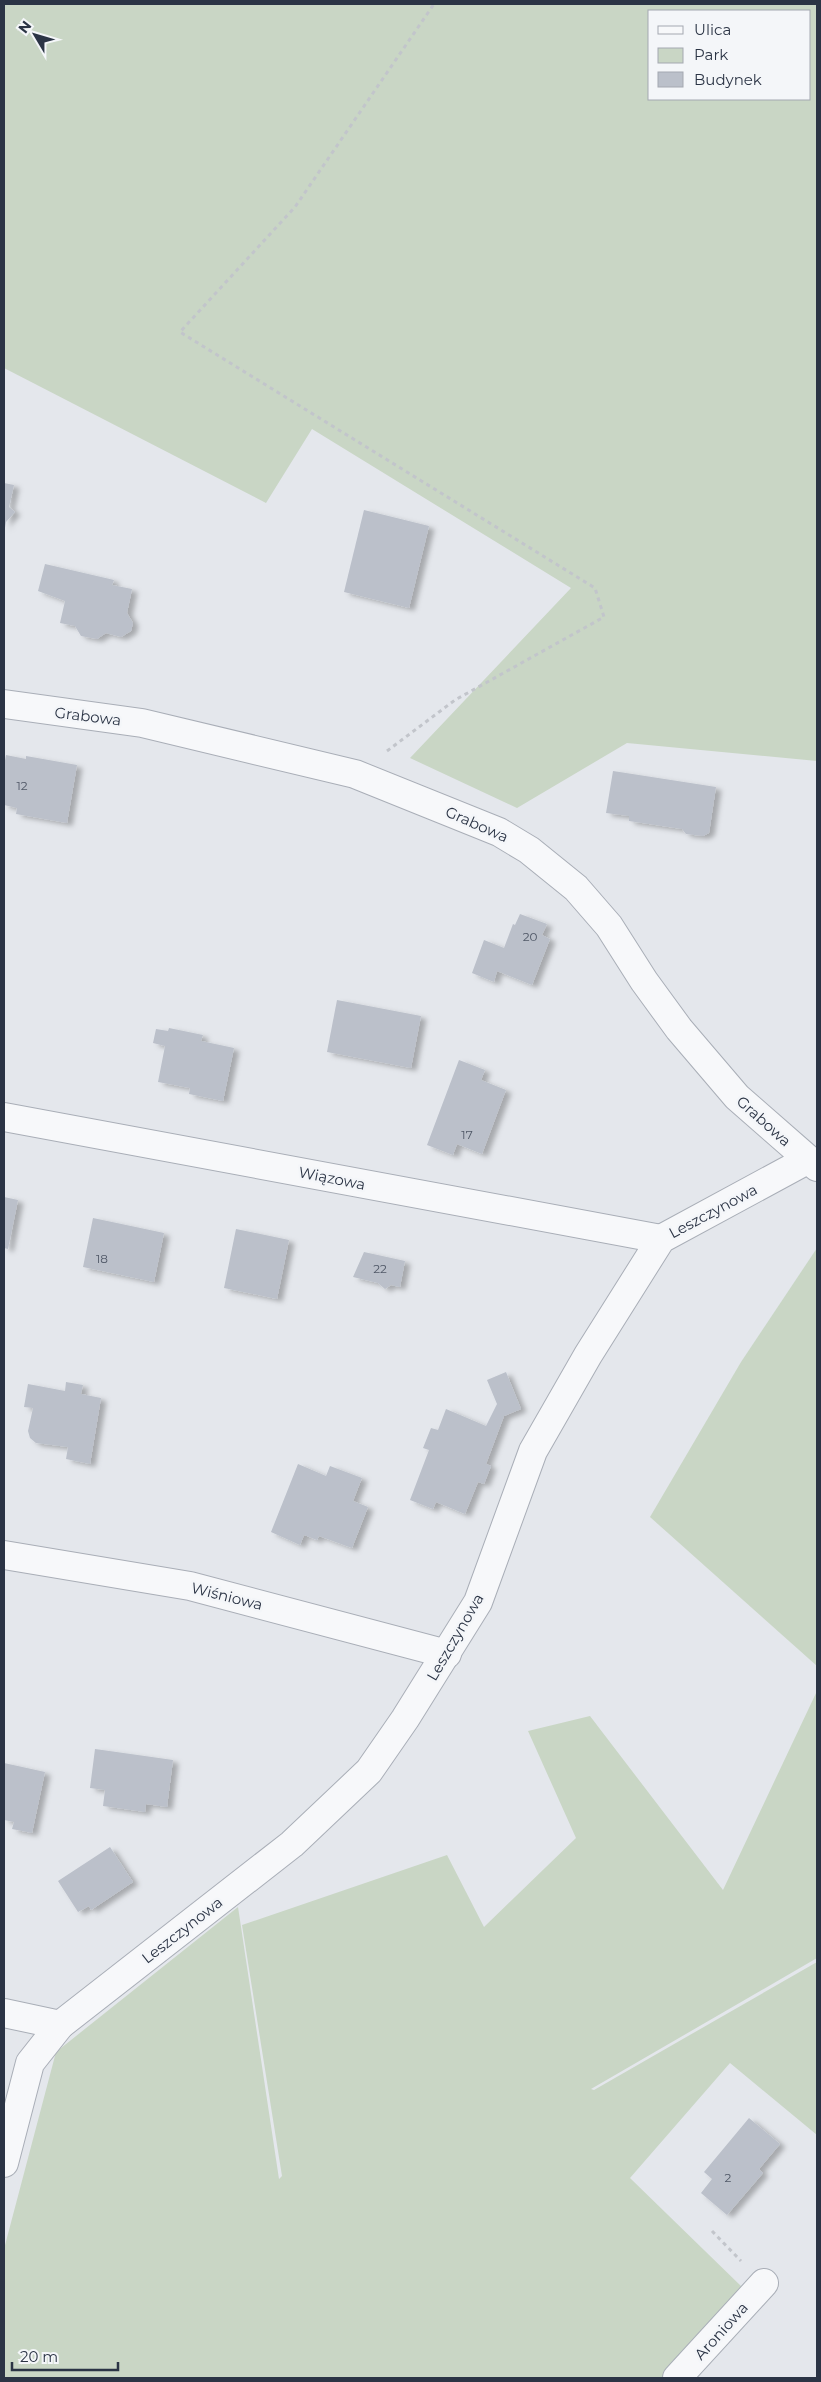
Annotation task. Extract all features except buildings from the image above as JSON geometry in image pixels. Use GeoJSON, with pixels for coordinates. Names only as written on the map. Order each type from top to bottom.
{"type":"FeatureCollection","features":[{"type":"Feature","properties":{"kind":"street","name":"Grabowa"},"geometry":{"type":"LineString","coordinates":[[4,704],[142,723],[355,774],[499,832],[529,850],[576,888],[609,926],[644,981],[679,1029],[737,1097],[812,1164]]}},
{"type":"Feature","properties":{"kind":"street","name":"Wiązowa"},"geometry":{"type":"LineString","coordinates":[[4,1117],[661,1239]]}},
{"type":"Feature","properties":{"kind":"street","name":"Leszczynowa"},"geometry":{"type":"LineString","coordinates":[[4,2163],[30,2063],[60,2025],[292,1844],[355,1784],[374,1763],[447,1654],[478,1602],[533,1451],[588,1355],[661,1239],[812,1164]]}},
{"type":"Feature","properties":{"kind":"street","name":"Wiśniowa"},"geometry":{"type":"LineString","coordinates":[[4,1555],[190,1586],[447,1654]]}},
{"type":"Feature","properties":{"kind":"street"},"geometry":{"type":"LineString","coordinates":[[4,2013],[60,2025]]}},
{"type":"Feature","properties":{"kind":"street","name":"Aroniowa"},"geometry":{"type":"LineString","coordinates":[[677,2378],[764,2283]]}},
{"type":"Feature","properties":{"kind":"path"},"geometry":{"type":"LineString","coordinates":[[355,774],[455,700],[604,617],[595,588],[180,332],[295,207],[434,4]]}},
{"type":"Feature","properties":{"kind":"path"},"geometry":{"type":"LineString","coordinates":[[712,2231],[764,2283]]}},
{"type":"Feature","properties":{"kind":"green space"},"geometry":{"type":"Polygon","coordinates":[[[4,4],[817,4],[817,761],[627,743],[517,808],[410,758],[571,588],[312,429],[266,503],[4,368],[4,4]]]}},
{"type":"Feature","properties":{"kind":"green space"},"geometry":{"type":"Polygon","coordinates":[[[817,1248],[817,1666],[650,1517],[741,1362],[817,1248]]]}},
{"type":"Feature","properties":{"kind":"green space"},"geometry":{"type":"Polygon","coordinates":[[[817,1691],[817,1958],[591,2089],[594,2090],[817,1962],[817,2135],[730,2063],[630,2178],[742,2287],[661,2378],[4,2378],[4,2249],[56,2052],[238,1907],[279,2179],[282,2176],[242,1925],[447,1855],[484,1927],[576,1838],[528,1731],[590,1716],[723,1890],[817,1691]]]}}]}
